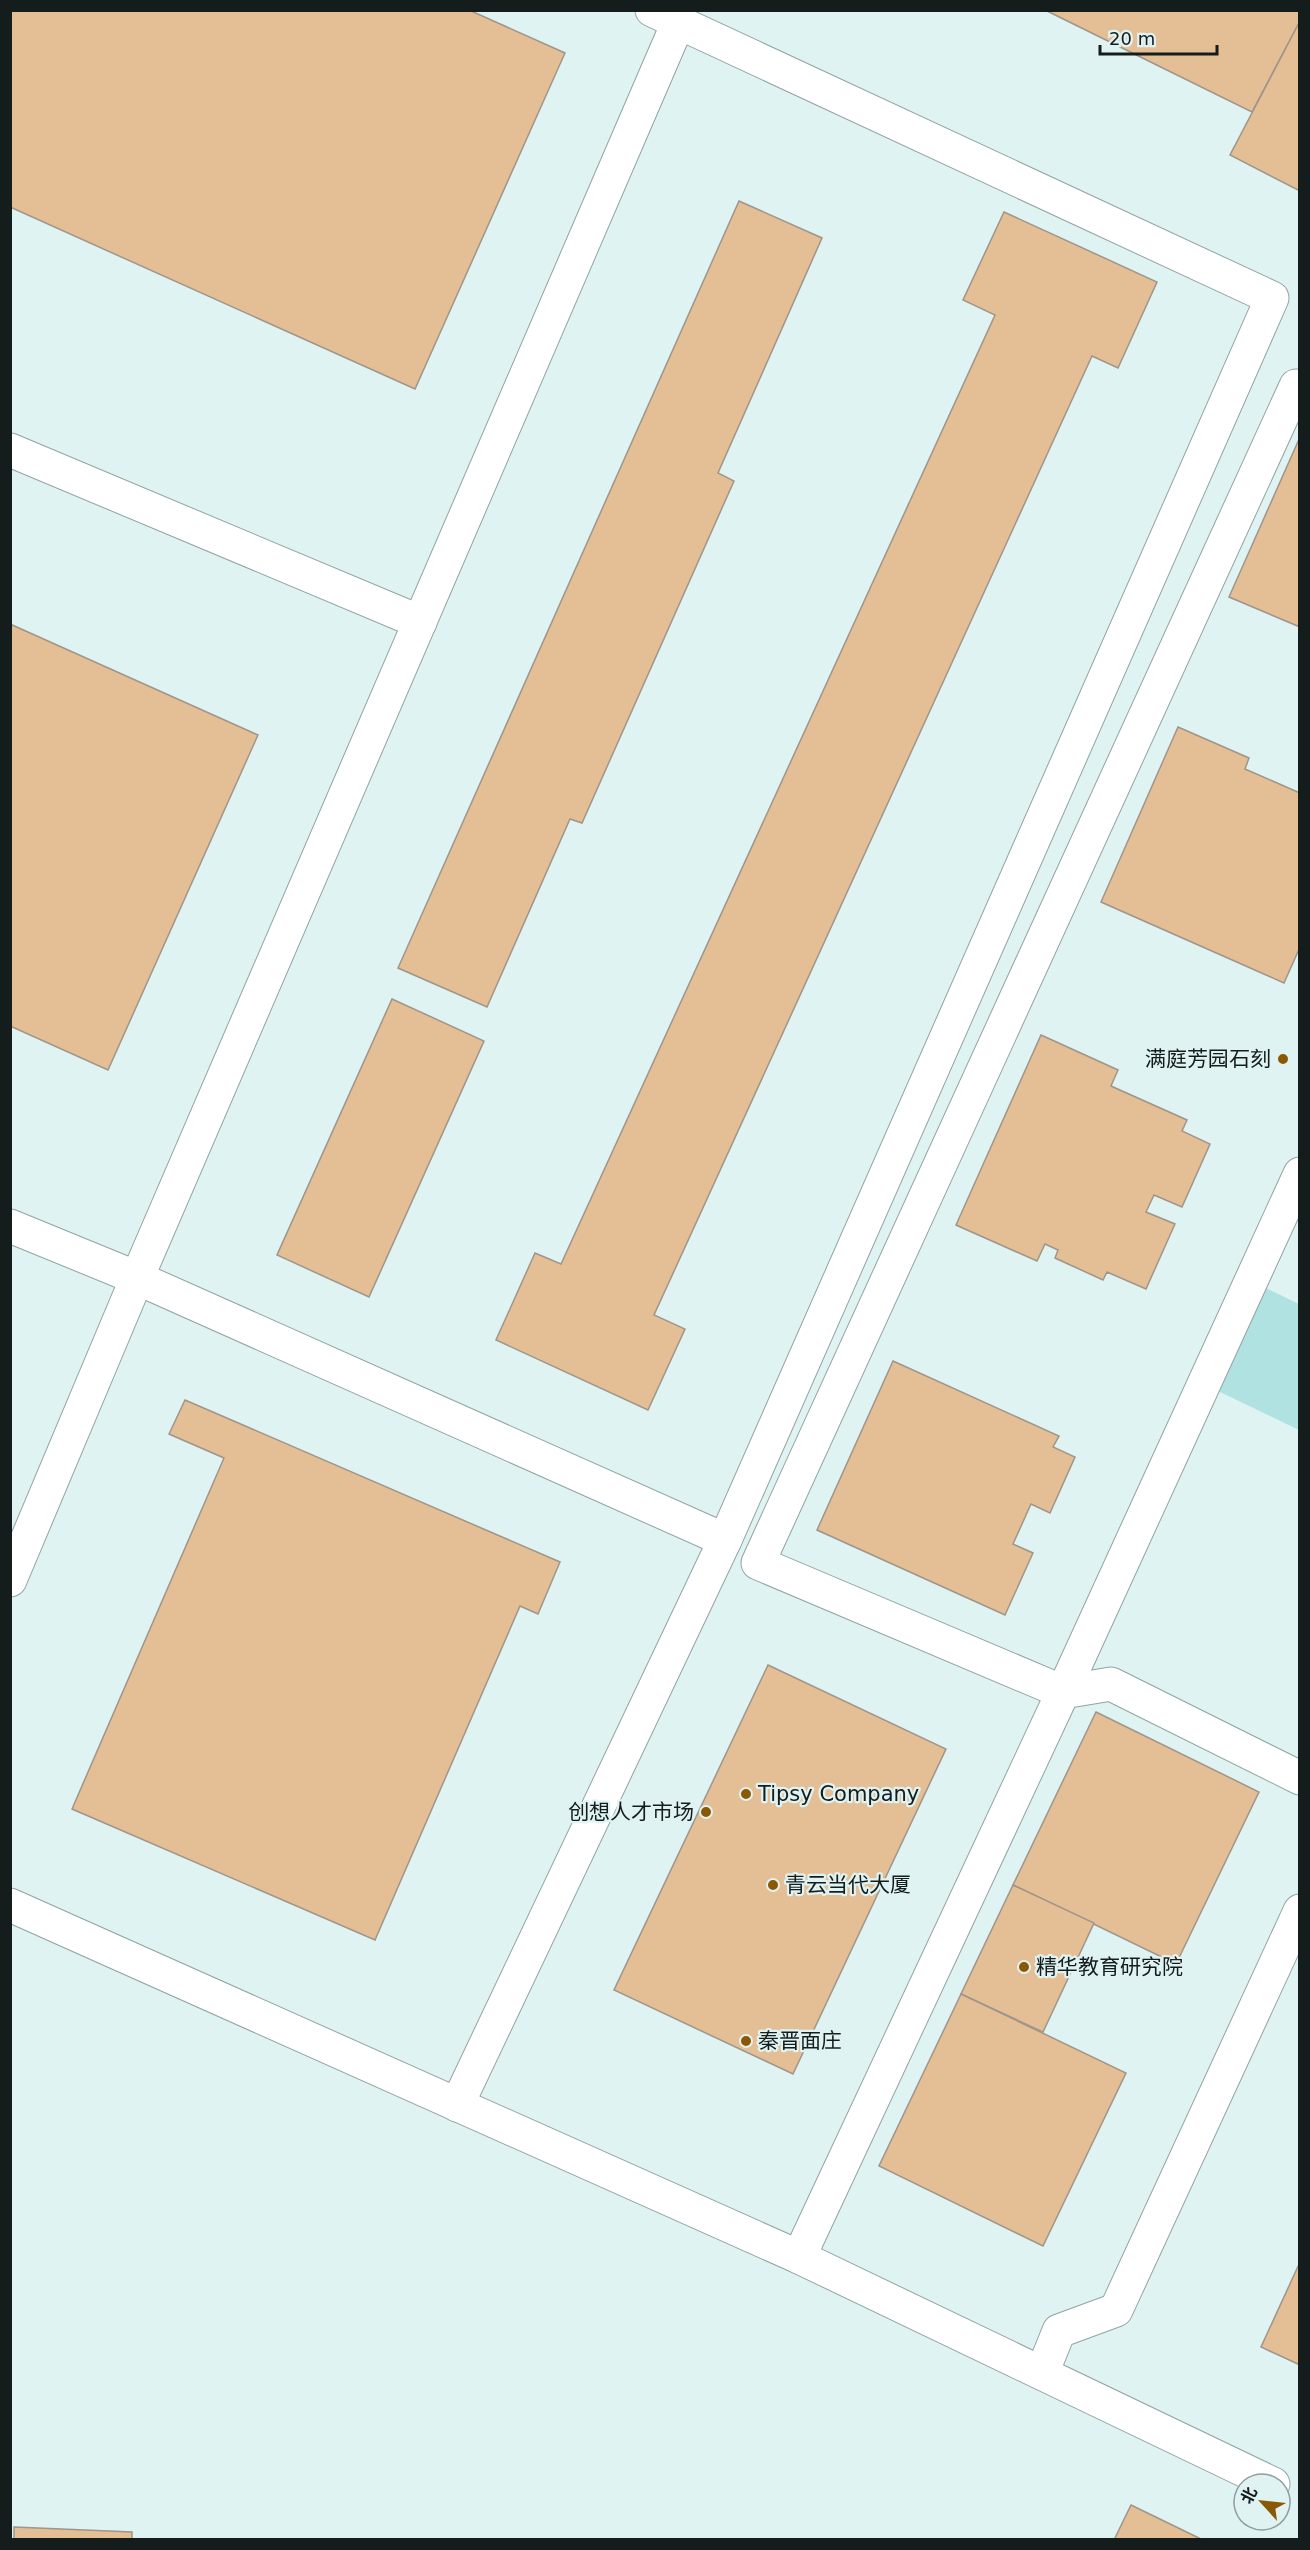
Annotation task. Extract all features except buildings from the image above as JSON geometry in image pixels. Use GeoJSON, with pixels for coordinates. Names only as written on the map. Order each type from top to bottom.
{"type":"FeatureCollection","features":[{"type":"Feature","properties":{"kind":"street"},"geometry":{"type":"LineString","coordinates":[[10,1580],[136,1278],[420,622],[665,17],[1272,298],[725,1540],[457,2105]]}},
{"type":"Feature","properties":{"kind":"street"},"geometry":{"type":"LineString","coordinates":[[1299,388],[1296,387],[1291,397],[758,1563],[1063,1692],[1111,1684],[1299,1778]]}},
{"type":"Feature","properties":{"kind":"street"},"geometry":{"type":"LineString","coordinates":[[10,450],[420,622]]}},
{"type":"Feature","properties":{"kind":"street"},"geometry":{"type":"LineString","coordinates":[[799,2257],[1063,1692],[1299,1174]]}},
{"type":"Feature","properties":{"kind":"street"},"geometry":{"type":"LineString","coordinates":[[10,1226],[136,1278],[725,1540]]}},
{"type":"Feature","properties":{"kind":"street"},"geometry":{"type":"LineString","coordinates":[[10,1905],[799,2257],[1248,2472]]}},
{"type":"Feature","properties":{"kind":"street"},"geometry":{"type":"LineString","coordinates":[[1042,2373],[1059,2331],[1116,2310],[1299,1911]]}},
{"type":"Feature","properties":{"kind":"shaded area"},"geometry":{"type":"Polygon","coordinates":[[[1266,1288],[1299,1304],[1299,1430],[1218,1391],[1266,1288]]]}},
{"type":"Feature","properties":{"kind":"place","name":"满庭芳园石刻"},"geometry":{"type":"Point","coordinates":[1283,1059]}},
{"type":"Feature","properties":{"kind":"place","name":"Tipsy Company"},"geometry":{"type":"Point","coordinates":[746,1794]}},
{"type":"Feature","properties":{"kind":"place","name":"创想人才市场"},"geometry":{"type":"Point","coordinates":[706,1812]}},
{"type":"Feature","properties":{"kind":"place","name":"青云当代大厦"},"geometry":{"type":"Point","coordinates":[773,1885]}},
{"type":"Feature","properties":{"kind":"place","name":"精华教育研究院"},"geometry":{"type":"Point","coordinates":[1024,1967]}},
{"type":"Feature","properties":{"kind":"place","name":"秦晋面庄"},"geometry":{"type":"Point","coordinates":[746,2041]}}]}
